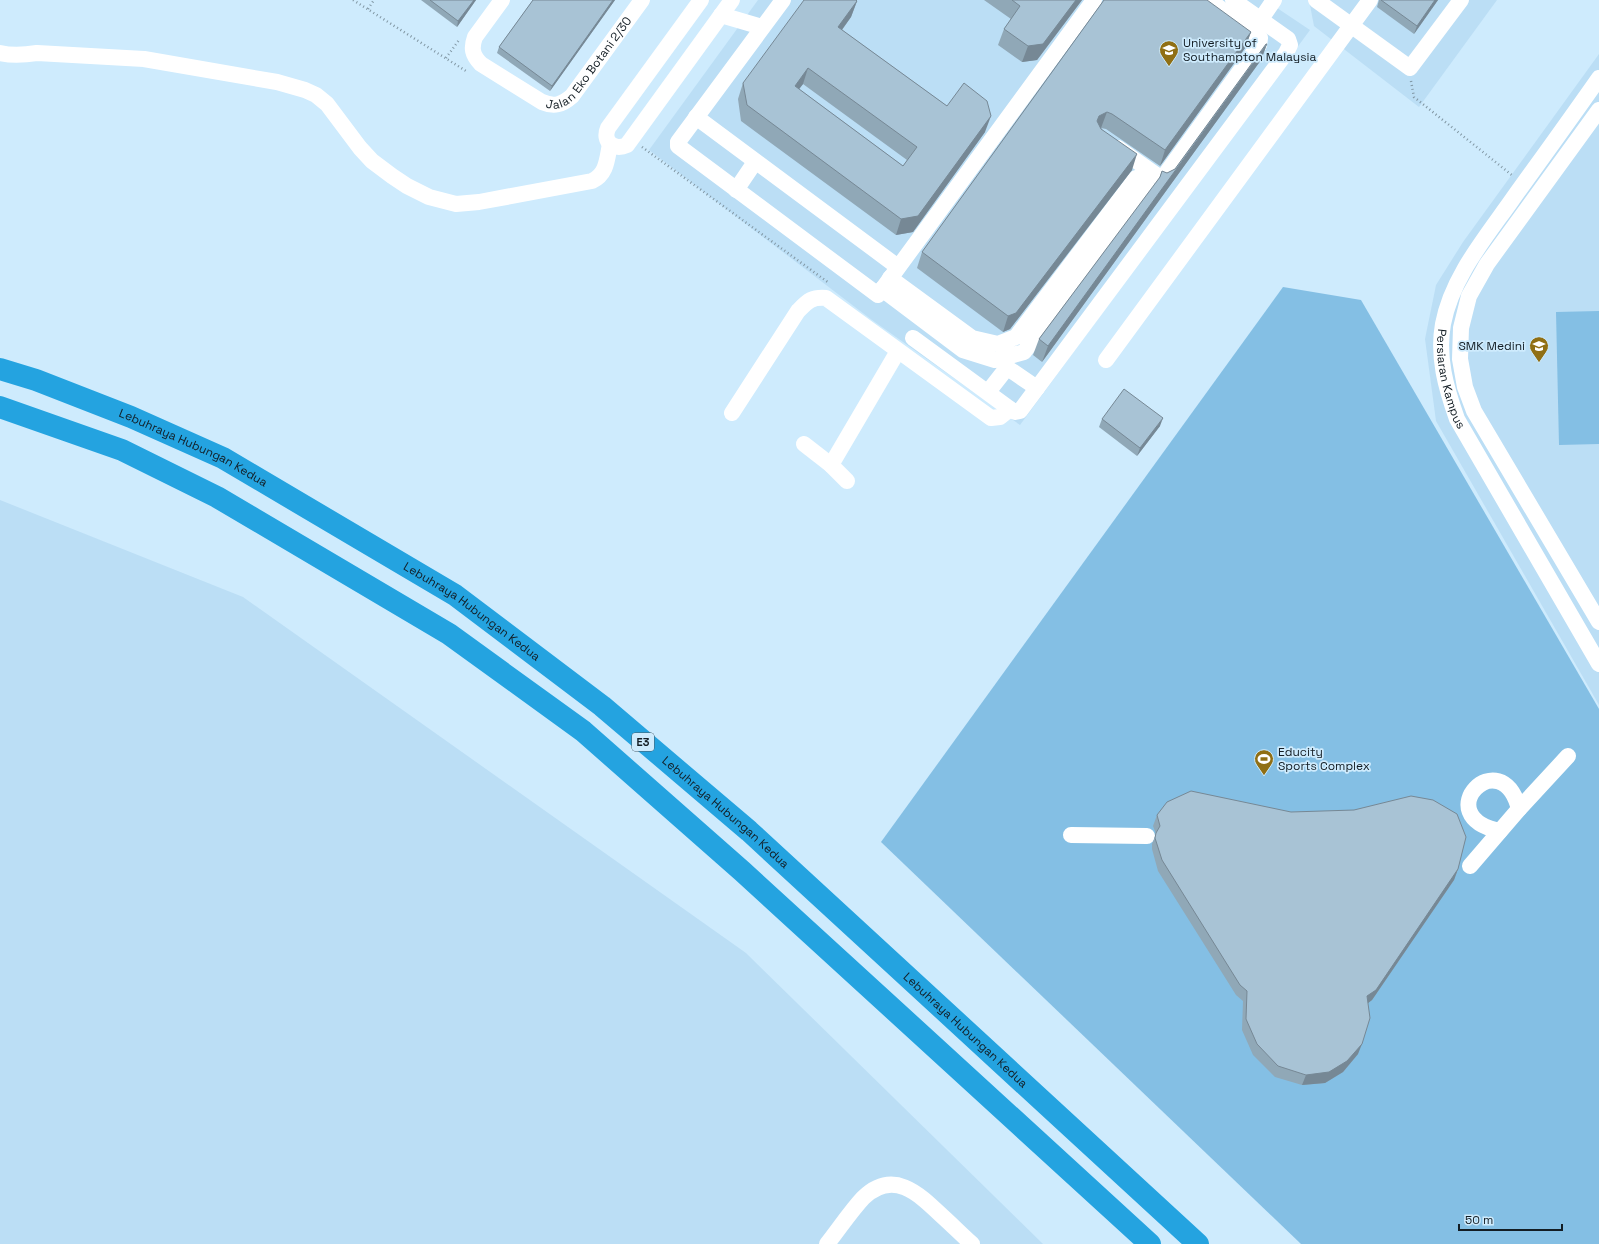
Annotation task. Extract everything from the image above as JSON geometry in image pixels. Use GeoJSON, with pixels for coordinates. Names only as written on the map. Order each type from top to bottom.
{"type":"FeatureCollection","features":[{"type":"Feature","properties":{"kind":"highway","name":"Lebuhraya Hubungan Kedua"},"geometry":{"type":"LineString","coordinates":[[0,369],[36,380],[123,414],[223,458],[455,595],[602,706],[749,831],[1198,1244]]}},
{"type":"Feature","properties":{"kind":"highway","name":"E3"},"geometry":{"type":"LineString","coordinates":[[0,407],[122,450],[217,498],[449,634],[584,731],[748,876],[1150,1244]]}},
{"type":"Feature","properties":{"kind":"street","name":"Jalan Eko Botani 2/30"},"geometry":{"type":"LineString","coordinates":[[502,0],[475,37],[472,44],[475,58],[481,64],[542,102],[550,105],[558,105],[566,102],[572,96],[642,0]]}},
{"type":"Feature","properties":{"kind":"street"},"geometry":{"type":"LineString","coordinates":[[0,52],[7,55],[37,53],[144,59],[277,82],[306,90],[316,95],[327,104],[360,148],[372,161],[407,186],[429,198],[456,204],[479,202],[598,179],[605,169],[610,144],[606,136],[608,128],[701,0]]}},
{"type":"Feature","properties":{"kind":"street"},"geometry":{"type":"LineString","coordinates":[[610,144],[617,147],[627,145],[732,0]]}},
{"type":"Feature","properties":{"kind":"street"},"geometry":{"type":"LineString","coordinates":[[696,117],[756,162],[890,278],[963,350],[995,360],[1024,352],[1147,188],[1136,178],[1016,338],[998,344],[972,338],[890,278],[736,190],[678,146],[678,142],[696,117],[762,27],[783,0]]}},
{"type":"Feature","properties":{"kind":"street"},"geometry":{"type":"LineString","coordinates":[[890,278],[1094,0]]}},
{"type":"Feature","properties":{"kind":"street"},"geometry":{"type":"LineString","coordinates":[[1107,141],[1162,179],[1259,45],[1260,38],[1208,0]]}},
{"type":"Feature","properties":{"kind":"street"},"geometry":{"type":"LineString","coordinates":[[913,338],[1010,409],[1015,412],[1020,411],[1286,53],[1290,45],[1288,38],[1233,0]]}},
{"type":"Feature","properties":{"kind":"street"},"geometry":{"type":"LineString","coordinates":[[1260,19],[1274,0]]}},
{"type":"Feature","properties":{"kind":"street"},"geometry":{"type":"LineString","coordinates":[[1316,0],[1410,68],[1461,0]]}},
{"type":"Feature","properties":{"kind":"street"},"geometry":{"type":"LineString","coordinates":[[1106,360],[1370,0]]}},
{"type":"Feature","properties":{"kind":"street"},"geometry":{"type":"LineString","coordinates":[[721,15],[762,27]]}},
{"type":"Feature","properties":{"kind":"street","name":"Persiaran Kampus"},"geometry":{"type":"LineString","coordinates":[[1599,78],[1473,254],[1453,291],[1443,324],[1441,358],[1447,391],[1457,419],[1599,664]]}},
{"type":"Feature","properties":{"kind":"street","name":"Persiaran Kampus"},"geometry":{"type":"LineString","coordinates":[[1599,110],[1487,264],[1468,296],[1461,328],[1460,359],[1465,387],[1474,411],[1599,622]]}},
{"type":"Feature","properties":{"kind":"street"},"geometry":{"type":"LineString","coordinates":[[736,190],[756,162]]}},
{"type":"Feature","properties":{"kind":"street"},"geometry":{"type":"LineString","coordinates":[[732,413],[798,311],[815,297],[826,298],[991,418],[1000,417],[1010,409]]}},
{"type":"Feature","properties":{"kind":"street"},"geometry":{"type":"LineString","coordinates":[[831,465],[898,351]]}},
{"type":"Feature","properties":{"kind":"street"},"geometry":{"type":"LineString","coordinates":[[988,392],[1006,369],[1037,388]]}},
{"type":"Feature","properties":{"kind":"street"},"geometry":{"type":"LineString","coordinates":[[804,444],[831,465],[847,481]]}},
{"type":"Feature","properties":{"kind":"street"},"geometry":{"type":"LineString","coordinates":[[1470,866],[1520,808],[1568,756]]}},
{"type":"Feature","properties":{"kind":"street"},"geometry":{"type":"LineString","coordinates":[[1500,831],[1482,826],[1473,818],[1469,806],[1469,799],[1476,787],[1487,781],[1500,782],[1509,787],[1520,808]]}},
{"type":"Feature","properties":{"kind":"street"},"geometry":{"type":"LineString","coordinates":[[1071,834],[1148,836]]}},
{"type":"Feature","properties":{"kind":"street"},"geometry":{"type":"LineString","coordinates":[[827,1244],[863,1198],[875,1189],[891,1185],[907,1187],[920,1195],[972,1244]]}},
{"type":"Feature","properties":{"kind":"path"},"geometry":{"type":"LineString","coordinates":[[353,0],[472,74]]}},
{"type":"Feature","properties":{"kind":"path"},"geometry":{"type":"LineString","coordinates":[[368,9],[374,0]]}},
{"type":"Feature","properties":{"kind":"path"},"geometry":{"type":"LineString","coordinates":[[1410,68],[1414,97],[1523,184]]}},
{"type":"Feature","properties":{"kind":"shaded area"},"geometry":{"type":"Polygon","coordinates":[[[758,0],[1265,0],[1310,30],[1020,425],[872,320],[649,150],[758,0]]]}},
{"type":"Feature","properties":{"kind":"shaded area"},"geometry":{"type":"Polygon","coordinates":[[[1309,0],[1497,0],[1419,107],[1314,26],[1309,0]]]}},
{"type":"Feature","properties":{"kind":"shaded area"},"geometry":{"type":"Polygon","coordinates":[[[1599,54],[1599,705],[1436,421],[1425,339],[1436,285],[1463,242],[1599,54]]]}},
{"type":"Feature","properties":{"kind":"shaded area","name":"Educity Sports Complex"},"geometry":{"type":"Polygon","coordinates":[[[1283,287],[1361,300],[1599,709],[1599,1244],[1301,1244],[881,842],[1283,287]]]}},
{"type":"Feature","properties":{"kind":"shaded area"},"geometry":{"type":"Polygon","coordinates":[[[1599,311],[1599,444],[1559,445],[1556,312],[1599,311]]]}},
{"type":"Feature","properties":{"kind":"shaded area"},"geometry":{"type":"Polygon","coordinates":[[[0,500],[243,597],[746,953],[1043,1244],[0,1244],[0,500]]]}},
{"type":"Feature","properties":{"kind":"building"},"geometry":{"type":"Polygon","coordinates":[[[430,0],[474,0],[458,21],[430,0]]]}},
{"type":"Feature","properties":{"kind":"building"},"geometry":{"type":"Polygon","coordinates":[[[533,0],[613,0],[552,86],[499,47],[533,0]]]}},
{"type":"Feature","properties":{"kind":"building"},"geometry":{"type":"Polygon","coordinates":[[[804,0],[856,0],[857,1],[838,27],[947,106],[964,83],[987,101],[991,116],[918,216],[901,219],[747,105],[743,83],[804,0]],[[808,68],[795,86],[903,166],[917,147],[808,68]]]}},
{"type":"Feature","properties":{"kind":"building"},"geometry":{"type":"Polygon","coordinates":[[[1012,0],[1076,0],[1043,44],[1028,46],[1004,29],[1020,6],[1012,0]]]}},
{"type":"Feature","properties":{"kind":"building"},"geometry":{"type":"Polygon","coordinates":[[[1104,0],[1207,0],[1251,32],[1165,150],[1112,114],[1107,112],[1099,116],[1097,121],[1101,129],[1137,154],[1016,313],[1008,316],[922,252],[1104,0]]]}},
{"type":"Feature","properties":{"kind":"building"},"geometry":{"type":"Polygon","coordinates":[[[1381,0],[1435,0],[1417,26],[1381,0]]]}},
{"type":"Feature","properties":{"kind":"building"},"geometry":{"type":"Polygon","coordinates":[[[1266,44],[1048,346],[1039,339],[1160,177],[1162,171],[1167,173],[1175,169],[1266,44]]]}},
{"type":"Feature","properties":{"kind":"building"},"geometry":{"type":"Polygon","coordinates":[[[1124,389],[1163,418],[1140,448],[1102,419],[1124,389]]]}},
{"type":"Feature","properties":{"kind":"building"},"geometry":{"type":"Polygon","coordinates":[[[1191,791],[1291,812],[1354,810],[1411,796],[1433,800],[1457,814],[1466,837],[1458,869],[1376,990],[1367,996],[1370,1018],[1362,1044],[1347,1061],[1329,1072],[1306,1075],[1278,1066],[1257,1044],[1246,1019],[1247,991],[1240,985],[1162,860],[1155,838],[1160,826],[1157,815],[1167,802],[1191,791]]]}},
{"type":"Feature","properties":{"kind":"place","name":"University of Southampton Malaysia"},"geometry":{"type":"Point","coordinates":[1169,67]}},
{"type":"Feature","properties":{"kind":"place","name":"SMK Medini"},"geometry":{"type":"Point","coordinates":[1539,363]}},
{"type":"Feature","properties":{"kind":"place","name":"Educity Sports Complex"},"geometry":{"type":"Point","coordinates":[1264,776]}}]}
